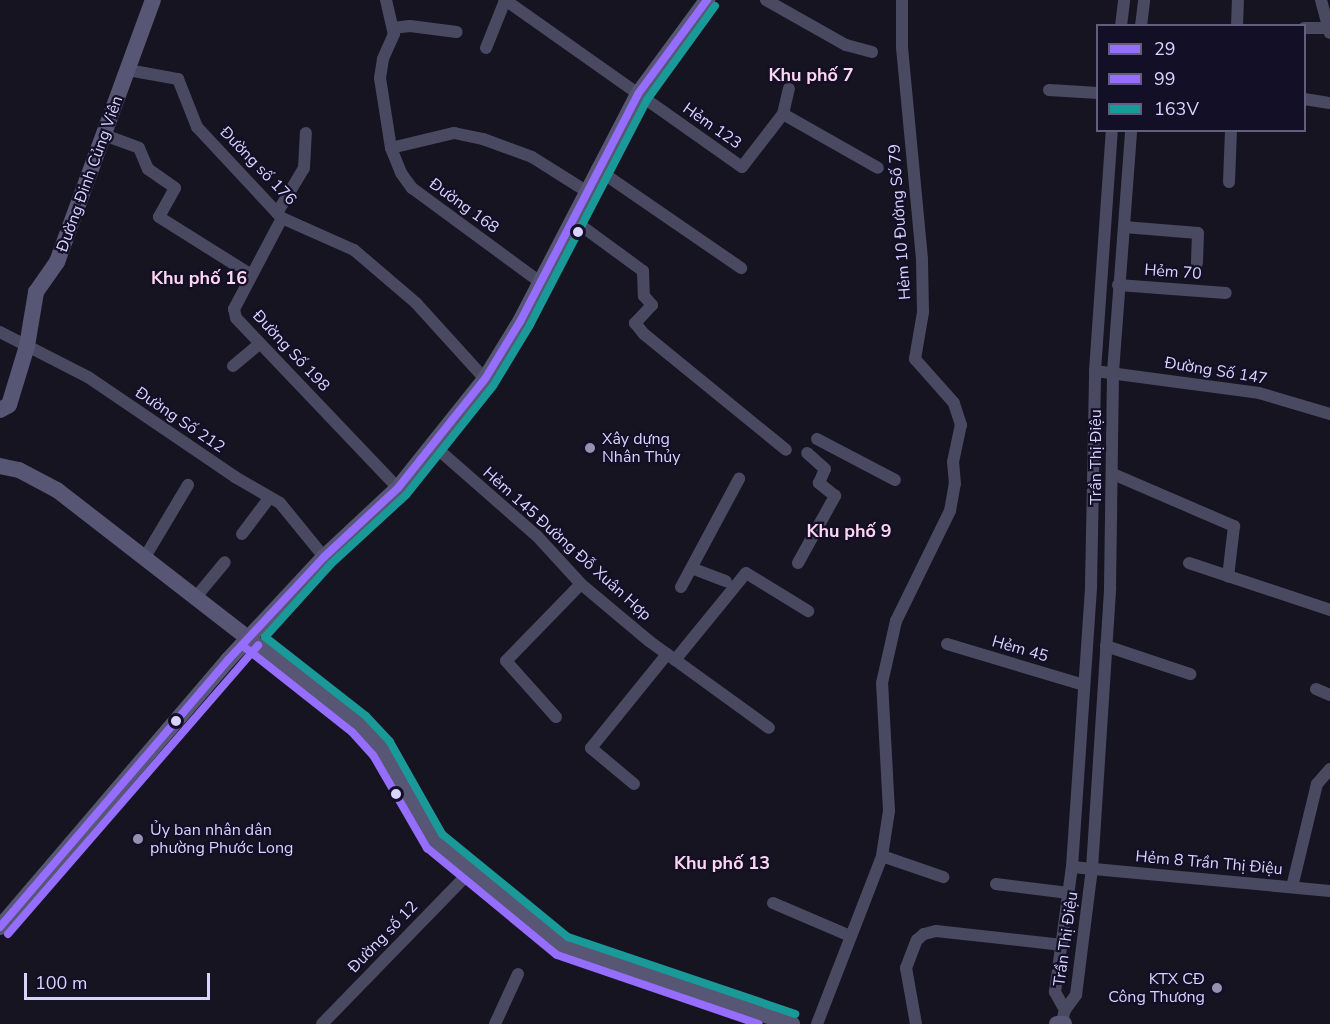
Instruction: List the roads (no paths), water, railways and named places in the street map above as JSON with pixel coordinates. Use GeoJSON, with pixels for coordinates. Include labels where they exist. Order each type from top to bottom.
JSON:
{"type":"FeatureCollection","features":[{"type":"Feature","properties":{"kind":"street","name":"Đường Đinh Củng Viên"},"geometry":{"type":"LineString","coordinates":[[0,410],[9,405],[27,346],[36,292],[57,262],[153,0]]}},
{"type":"Feature","properties":{"kind":"street","name":"Đường 168"},"geometry":{"type":"LineString","coordinates":[[386,0],[393,28],[380,78],[391,148],[412,188],[540,282]]}},
{"type":"Feature","properties":{"kind":"street"},"geometry":{"type":"LineString","coordinates":[[0,927],[250,638],[324,557],[398,488],[485,379],[540,282],[638,94],[707,0]]}},
{"type":"Feature","properties":{"kind":"street"},"geometry":{"type":"LineString","coordinates":[[766,0],[846,45],[872,52]]}},
{"type":"Feature","properties":{"kind":"street","name":"Hẻm 10 Đường Số 79"},"geometry":{"type":"LineString","coordinates":[[882,856],[889,811],[882,683],[896,621],[950,512],[955,484],[953,462],[961,425],[954,403],[915,359],[923,312],[922,259],[902,48],[902,0]]}},
{"type":"Feature","properties":{"kind":"street"},"geometry":{"type":"LineString","coordinates":[[1121,24],[1124,0]]}},
{"type":"Feature","properties":{"kind":"street"},"geometry":{"type":"LineString","coordinates":[[1141,24],[1144,0]]}},
{"type":"Feature","properties":{"kind":"street"},"geometry":{"type":"LineString","coordinates":[[1237,24],[1238,0]]}},
{"type":"Feature","properties":{"kind":"street"},"geometry":{"type":"LineString","coordinates":[[1306,28],[1329,31],[1321,0]]}},
{"type":"Feature","properties":{"kind":"street"},"geometry":{"type":"LineString","coordinates":[[486,48],[504,3],[508,2],[638,94]]}},
{"type":"Feature","properties":{"kind":"street"},"geometry":{"type":"LineString","coordinates":[[393,28],[410,26],[457,32]]}},
{"type":"Feature","properties":{"kind":"street","name":"Đường số 176"},"geometry":{"type":"LineString","coordinates":[[128,70],[178,79],[197,127],[279,215],[354,250],[416,303],[485,379]]}},
{"type":"Feature","properties":{"kind":"street","name":"Hẻm 123"},"geometry":{"type":"LineString","coordinates":[[638,94],[742,167],[783,114],[789,89]]}},
{"type":"Feature","properties":{"kind":"street"},"geometry":{"type":"LineString","coordinates":[[1049,90],[1096,93]]}},
{"type":"Feature","properties":{"kind":"street"},"geometry":{"type":"LineString","coordinates":[[1306,99],[1330,103]]}},
{"type":"Feature","properties":{"kind":"street"},"geometry":{"type":"LineString","coordinates":[[783,114],[878,168]]}},
{"type":"Feature","properties":{"kind":"street","name":"Trần Thị Điệu"},"geometry":{"type":"LineString","coordinates":[[1062,1021],[1055,992],[1072,867],[1091,586],[1095,371],[1112,132]]}},
{"type":"Feature","properties":{"kind":"street","name":"Trần Thị Điệu"},"geometry":{"type":"LineString","coordinates":[[1062,1021],[1076,995],[1092,869],[1110,588],[1113,372],[1131,132]]}},
{"type":"Feature","properties":{"kind":"street"},"geometry":{"type":"LineString","coordinates":[[1229,182],[1231,132]]}},
{"type":"Feature","properties":{"kind":"street","name":"Đường Số 198"},"geometry":{"type":"LineString","coordinates":[[306,133],[304,168],[234,309],[237,318],[398,488]]}},
{"type":"Feature","properties":{"kind":"street"},"geometry":{"type":"LineString","coordinates":[[391,148],[454,133],[483,139],[532,157],[586,191]]}},
{"type":"Feature","properties":{"kind":"street"},"geometry":{"type":"LineString","coordinates":[[104,135],[139,147],[148,169],[175,188],[159,217],[250,274]]}},
{"type":"Feature","properties":{"kind":"street"},"geometry":{"type":"LineString","coordinates":[[597,169],[741,268]]}},
{"type":"Feature","properties":{"kind":"street"},"geometry":{"type":"LineString","coordinates":[[572,219],[643,271],[644,296],[652,305],[635,323],[644,334],[786,450]]}},
{"type":"Feature","properties":{"kind":"street"},"geometry":{"type":"LineString","coordinates":[[1124,227],[1198,232],[1197,263]]}},
{"type":"Feature","properties":{"kind":"street","name":"Hẻm 70"},"geometry":{"type":"LineString","coordinates":[[1118,285],[1226,293]]}},
{"type":"Feature","properties":{"kind":"street","name":"Đường Số 212"},"geometry":{"type":"LineString","coordinates":[[0,332],[88,377],[280,503],[324,557]]}},
{"type":"Feature","properties":{"kind":"street"},"geometry":{"type":"LineString","coordinates":[[233,366],[260,343]]}},
{"type":"Feature","properties":{"kind":"street","name":"Đường Số 147"},"geometry":{"type":"LineString","coordinates":[[1095,371],[1259,393],[1330,414]]}},
{"type":"Feature","properties":{"kind":"street"},"geometry":{"type":"LineString","coordinates":[[817,439],[895,480]]}},
{"type":"Feature","properties":{"kind":"street","name":"Hẻm 145 Đường Đỗ Xuân Hợp"},"geometry":{"type":"LineString","coordinates":[[433,445],[537,536],[581,584],[671,657],[769,728]]}},
{"type":"Feature","properties":{"kind":"street"},"geometry":{"type":"LineString","coordinates":[[798,563],[835,496],[819,483],[825,469],[807,453]]}},
{"type":"Feature","properties":{"kind":"street"},"geometry":{"type":"LineString","coordinates":[[0,466],[20,470],[57,490],[359,724],[382,749],[434,841],[469,873],[563,946],[792,1024]]}},
{"type":"Feature","properties":{"kind":"street"},"geometry":{"type":"LineString","coordinates":[[1113,474],[1234,526],[1228,577]]}},
{"type":"Feature","properties":{"kind":"street"},"geometry":{"type":"LineString","coordinates":[[681,587],[694,568],[739,478]]}},
{"type":"Feature","properties":{"kind":"street"},"geometry":{"type":"LineString","coordinates":[[145,557],[188,485]]}},
{"type":"Feature","properties":{"kind":"street"},"geometry":{"type":"LineString","coordinates":[[242,534],[270,497]]}},
{"type":"Feature","properties":{"kind":"street"},"geometry":{"type":"LineString","coordinates":[[196,597],[225,562]]}},
{"type":"Feature","properties":{"kind":"street"},"geometry":{"type":"LineString","coordinates":[[1190,563],[1330,610]]}},
{"type":"Feature","properties":{"kind":"street"},"geometry":{"type":"LineString","coordinates":[[694,568],[726,581]]}},
{"type":"Feature","properties":{"kind":"street"},"geometry":{"type":"LineString","coordinates":[[634,784],[591,748],[746,573],[808,611]]}},
{"type":"Feature","properties":{"kind":"street"},"geometry":{"type":"LineString","coordinates":[[556,717],[506,661],[581,584]]}},
{"type":"Feature","properties":{"kind":"street"},"geometry":{"type":"LineString","coordinates":[[1091,586],[1110,588]]}},
{"type":"Feature","properties":{"kind":"street","name":"Hẻm 45"},"geometry":{"type":"LineString","coordinates":[[947,644],[1084,685]]}},
{"type":"Feature","properties":{"kind":"street"},"geometry":{"type":"LineString","coordinates":[[1106,646],[1190,674]]}},
{"type":"Feature","properties":{"kind":"street"},"geometry":{"type":"LineString","coordinates":[[1316,689],[1330,695]]}},
{"type":"Feature","properties":{"kind":"street","name":"Hẻm 8 Trần Thị Điệu"},"geometry":{"type":"LineString","coordinates":[[1072,867],[1292,887],[1307,816],[1317,784],[1330,770]]}},
{"type":"Feature","properties":{"kind":"street"},"geometry":{"type":"LineString","coordinates":[[817,1024],[882,856],[943,877]]}},
{"type":"Feature","properties":{"kind":"street","name":"Đường số 12"},"geometry":{"type":"LineString","coordinates":[[322,1024],[469,873]]}},
{"type":"Feature","properties":{"kind":"street"},"geometry":{"type":"LineString","coordinates":[[996,884],[1068,893]]}},
{"type":"Feature","properties":{"kind":"street"},"geometry":{"type":"LineString","coordinates":[[1292,887],[1330,891]]}},
{"type":"Feature","properties":{"kind":"street"},"geometry":{"type":"LineString","coordinates":[[773,903],[850,936]]}},
{"type":"Feature","properties":{"kind":"street"},"geometry":{"type":"LineString","coordinates":[[916,1024],[906,968],[917,940],[924,934],[936,931],[1062,945]]}},
{"type":"Feature","properties":{"kind":"street"},"geometry":{"type":"LineString","coordinates":[[495,1024],[518,974]]}},
{"type":"Feature","properties":{"kind":"place","name":"Xây dựng Nhân Thủy"},"geometry":{"type":"Point","coordinates":[590,448]}},
{"type":"Feature","properties":{"kind":"place","name":"Ủy ban nhân dân phường Phước Long"},"geometry":{"type":"Point","coordinates":[138,839]}},
{"type":"Feature","properties":{"kind":"place","name":"KTX CĐ Công Thương"},"geometry":{"type":"Point","coordinates":[1217,988]}},
{"type":"Feature","properties":{"kind":"district","name":"Khu phố 7"},"geometry":{"type":"Point","coordinates":[811,75]}},
{"type":"Feature","properties":{"kind":"district","name":"Khu phố 16"},"geometry":{"type":"Point","coordinates":[199,278]}},
{"type":"Feature","properties":{"kind":"district","name":"Khu phố 9"},"geometry":{"type":"Point","coordinates":[849,531]}},
{"type":"Feature","properties":{"kind":"district","name":"Khu phố 13"},"geometry":{"type":"Point","coordinates":[722,863]}}]}
